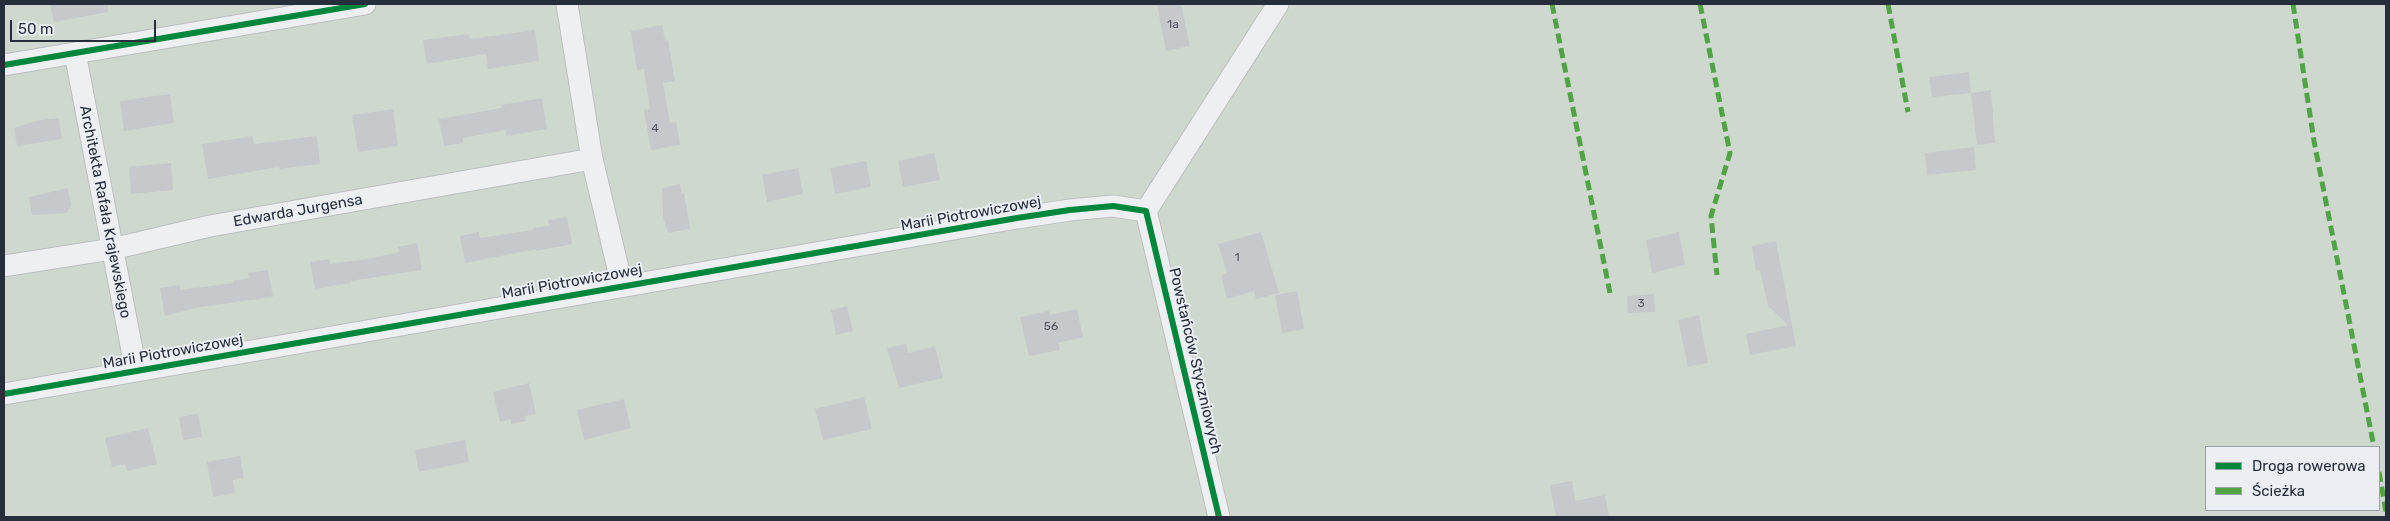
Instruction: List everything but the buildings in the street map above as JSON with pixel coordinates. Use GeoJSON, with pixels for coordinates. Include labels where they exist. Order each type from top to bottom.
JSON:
{"type":"FeatureCollection","features":[{"type":"Feature","properties":{"kind":"street"},"geometry":{"type":"LineString","coordinates":[[4,65],[365,4]]}},
{"type":"Feature","properties":{"kind":"street"},"geometry":{"type":"LineString","coordinates":[[567,4],[592,160],[622,286]]}},
{"type":"Feature","properties":{"kind":"street"},"geometry":{"type":"LineString","coordinates":[[1146,211],[1278,4]]}},
{"type":"Feature","properties":{"kind":"street","name":"Architekta Rafała Krajewskiego"},"geometry":{"type":"LineString","coordinates":[[75,53],[136,371]]}},
{"type":"Feature","properties":{"kind":"street","name":"Edwarda Jurgensa"},"geometry":{"type":"LineString","coordinates":[[4,266],[112,249],[210,226],[592,160]]}},
{"type":"Feature","properties":{"kind":"street","name":"Marii Piotrowiczowej"},"geometry":{"type":"LineString","coordinates":[[4,394],[1070,210],[1113,206],[1146,211]]}},
{"type":"Feature","properties":{"kind":"street","name":"Powstańców Styczniowych"},"geometry":{"type":"LineString","coordinates":[[1146,211],[1219,517]]}},
{"type":"Feature","properties":{"kind":"shaded area"},"geometry":{"type":"Polygon","coordinates":[[[4,4],[2386,4],[2386,517],[4,517],[4,4]]]}},
{"type":"Feature","properties":{"kind":"marked path"},"geometry":{"type":"LineString","coordinates":[[1552,4],[1610,293]]}},
{"type":"Feature","properties":{"kind":"marked path"},"geometry":{"type":"LineString","coordinates":[[1700,4],[1730,153],[1711,216],[1717,275]]}},
{"type":"Feature","properties":{"kind":"marked path"},"geometry":{"type":"LineString","coordinates":[[1888,4],[1908,112]]}},
{"type":"Feature","properties":{"kind":"marked path"},"geometry":{"type":"LineString","coordinates":[[2293,4],[2314,141],[2374,446]]}},
{"type":"Feature","properties":{"kind":"marked path"},"geometry":{"type":"LineString","coordinates":[[2380,478],[2386,512]]}},
{"type":"Feature","properties":{"kind":"cycle path"},"geometry":{"type":"LineString","coordinates":[[4,65],[365,4]]}},
{"type":"Feature","properties":{"kind":"cycle path"},"geometry":{"type":"LineString","coordinates":[[4,394],[1017,218],[1113,206],[1146,211],[1219,517]]}}]}
